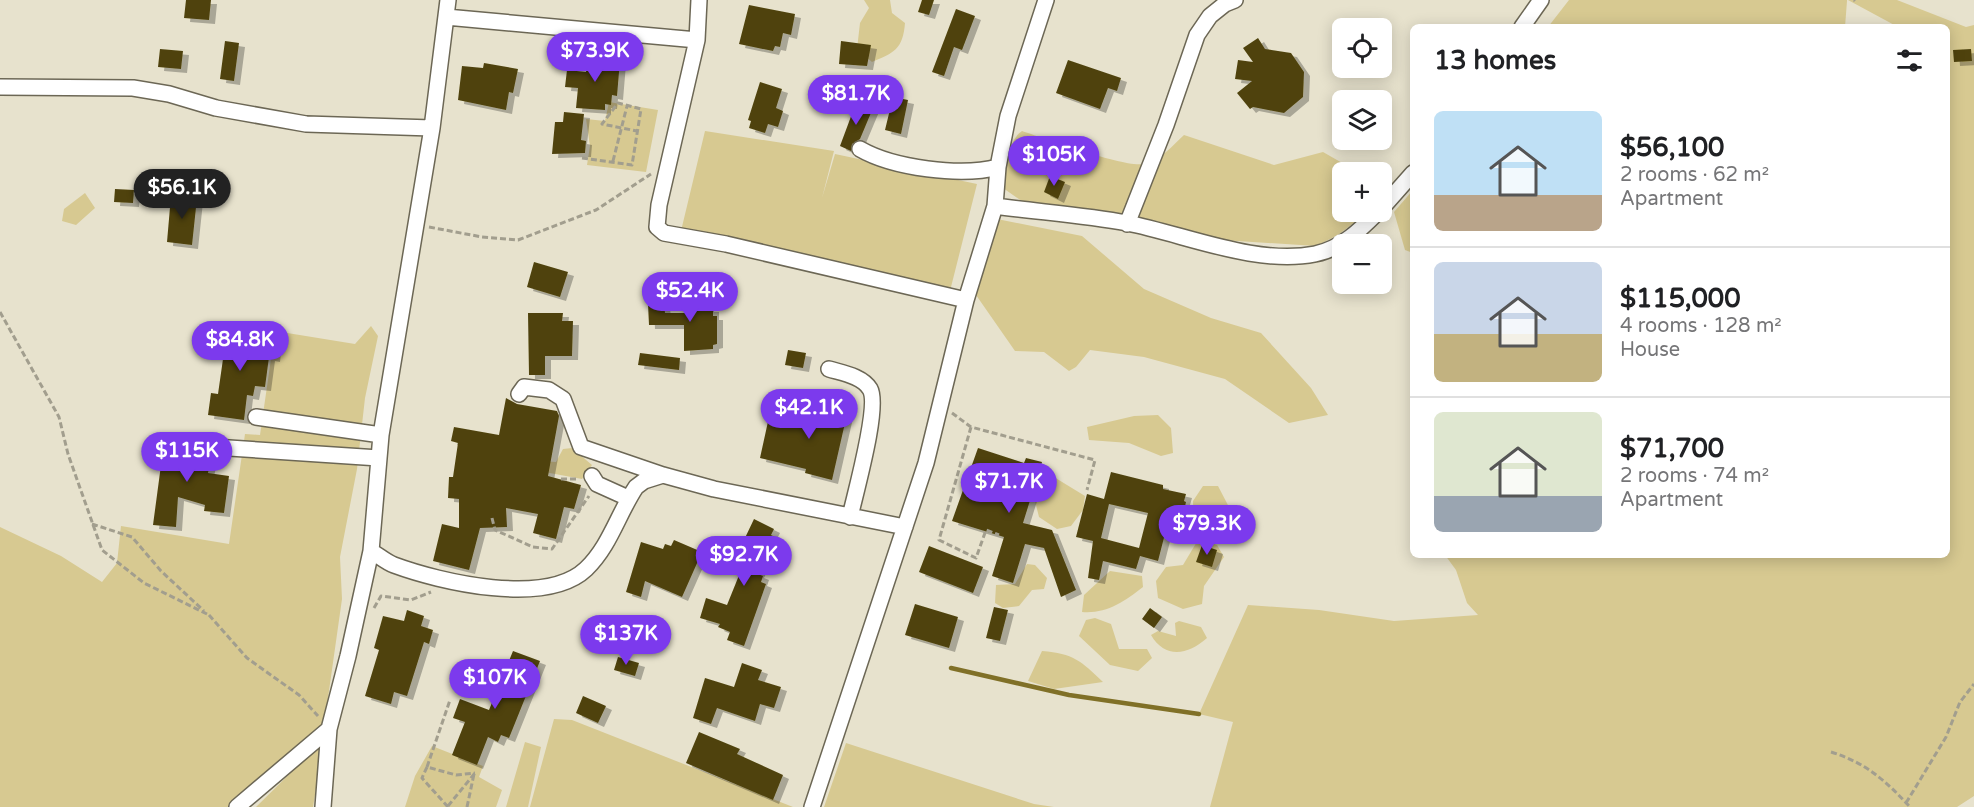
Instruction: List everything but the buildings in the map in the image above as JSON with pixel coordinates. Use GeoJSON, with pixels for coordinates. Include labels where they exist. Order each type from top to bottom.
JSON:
{"type":"FeatureCollection","features":[{"type":"Feature","properties":{"kind":"street"},"geometry":{"type":"LineString","coordinates":[[323,807],[328,729],[348,656],[371,550],[381,435],[432,128],[448,0]]}},
{"type":"Feature","properties":{"kind":"street"},"geometry":{"type":"LineString","coordinates":[[699,0],[697,40],[656,216],[657,227],[664,233],[726,244],[966,300]]}},
{"type":"Feature","properties":{"kind":"street"},"geometry":{"type":"LineString","coordinates":[[812,807],[905,527],[941,405],[966,300],[996,207],[998,167],[1008,116],[1046,0]]}},
{"type":"Feature","properties":{"kind":"street"},"geometry":{"type":"LineString","coordinates":[[1127,224],[1166,125],[1197,35],[1210,16],[1225,4],[1235,0]]}},
{"type":"Feature","properties":{"kind":"street"},"geometry":{"type":"LineString","coordinates":[[1524,24],[1541,0]]}},
{"type":"Feature","properties":{"kind":"street"},"geometry":{"type":"LineString","coordinates":[[446,16],[697,40]]}},
{"type":"Feature","properties":{"kind":"street"},"geometry":{"type":"LineString","coordinates":[[0,87],[133,88],[170,94],[216,108],[306,124],[432,128]]}},
{"type":"Feature","properties":{"kind":"street"},"geometry":{"type":"LineString","coordinates":[[860,149],[875,158],[932,168],[980,172],[998,167]]}},
{"type":"Feature","properties":{"kind":"street"},"geometry":{"type":"LineString","coordinates":[[1392,197],[1410,176]]}},
{"type":"Feature","properties":{"kind":"street"},"geometry":{"type":"LineString","coordinates":[[996,207],[1127,224],[1236,251],[1287,256],[1315,254],[1344,243],[1367,222]]}},
{"type":"Feature","properties":{"kind":"street"},"geometry":{"type":"LineString","coordinates":[[829,369],[857,377],[870,389],[873,409],[850,517]]}},
{"type":"Feature","properties":{"kind":"street"},"geometry":{"type":"LineString","coordinates":[[519,394],[524,387],[549,390],[557,394],[563,399],[581,447],[663,476],[714,489],[905,527]]}},
{"type":"Feature","properties":{"kind":"street"},"geometry":{"type":"LineString","coordinates":[[256,417],[381,435]]}},
{"type":"Feature","properties":{"kind":"street"},"geometry":{"type":"LineString","coordinates":[[214,447],[379,459]]}},
{"type":"Feature","properties":{"kind":"street"},"geometry":{"type":"LineString","coordinates":[[371,550],[392,564],[458,581],[519,589],[546,588],[567,581],[585,570],[607,543],[628,498],[636,487],[644,481],[663,476]]}},
{"type":"Feature","properties":{"kind":"street"},"geometry":{"type":"LineString","coordinates":[[594,480],[628,498]]}},
{"type":"Feature","properties":{"kind":"street"},"geometry":{"type":"LineString","coordinates":[[237,807],[328,729]]}},
{"type":"Feature","properties":{"kind":"path"},"geometry":{"type":"LineString","coordinates":[[582,158],[632,165],[641,109],[618,103],[602,124],[637,131]]}},
{"type":"Feature","properties":{"kind":"path"},"geometry":{"type":"LineString","coordinates":[[613,161],[627,106]]}},
{"type":"Feature","properties":{"kind":"path"},"geometry":{"type":"LineString","coordinates":[[416,225],[482,237],[518,240],[596,210],[669,162]]}},
{"type":"Feature","properties":{"kind":"path"},"geometry":{"type":"LineString","coordinates":[[0,312],[59,417],[102,550],[144,583],[209,615]]}},
{"type":"Feature","properties":{"kind":"path"},"geometry":{"type":"LineString","coordinates":[[941,405],[970,427],[1095,460],[1087,490]]}},
{"type":"Feature","properties":{"kind":"path"},"geometry":{"type":"LineString","coordinates":[[970,427],[939,540],[976,558],[986,530],[999,535]]}},
{"type":"Feature","properties":{"kind":"path"},"geometry":{"type":"LineString","coordinates":[[492,518],[495,530],[533,547],[552,549],[567,532],[594,480]]}},
{"type":"Feature","properties":{"kind":"path"},"geometry":{"type":"LineString","coordinates":[[92,524],[132,537],[161,571],[209,615],[247,658],[299,695],[328,729]]}},
{"type":"Feature","properties":{"kind":"path"},"geometry":{"type":"LineString","coordinates":[[370,616],[381,596],[411,600],[458,581]]}},
{"type":"Feature","properties":{"kind":"path"},"geometry":{"type":"LineString","coordinates":[[1906,802],[1946,737],[1960,702],[1974,684]]}},
{"type":"Feature","properties":{"kind":"path"},"geometry":{"type":"LineString","coordinates":[[450,700],[422,778],[448,807],[475,773]]}},
{"type":"Feature","properties":{"kind":"path"},"geometry":{"type":"LineString","coordinates":[[1831,752],[1879,774],[1910,807]]}},
{"type":"Feature","properties":{"kind":"path"},"geometry":{"type":"LineString","coordinates":[[427,767],[456,775],[475,773]]}},
{"type":"Feature","properties":{"kind":"path"},"geometry":{"type":"LineString","coordinates":[[467,807],[475,773]]}},
{"type":"Feature","properties":{"kind":"shaded area"},"geometry":{"type":"Polygon","coordinates":[[[864,0],[890,0],[892,13],[905,23],[902,39],[896,49],[872,62],[857,49],[860,23],[869,8],[864,0]]]}},
{"type":"Feature","properties":{"kind":"shaded area"},"geometry":{"type":"Polygon","coordinates":[[[1569,0],[1847,0],[1845,24],[1550,24],[1569,0]]]}},
{"type":"Feature","properties":{"kind":"shaded area"},"geometry":{"type":"Polygon","coordinates":[[[1848,0],[1897,0],[1966,27],[1974,25],[1974,796],[1957,807],[1210,807],[1233,722],[1199,714],[1248,605],[1319,610],[1394,621],[1478,615],[1467,603],[1456,570],[1447,558],[1950,558],[1950,24],[1892,24],[1848,0]]]}},
{"type":"Feature","properties":{"kind":"shaded area"},"geometry":{"type":"Polygon","coordinates":[[[609,102],[658,110],[646,172],[587,165],[590,146],[586,119],[605,121],[609,102]]]}},
{"type":"Feature","properties":{"kind":"shaded area"},"geometry":{"type":"Polygon","coordinates":[[[705,131],[834,151],[822,198],[835,154],[977,184],[950,291],[681,231],[705,131]]]}},
{"type":"Feature","properties":{"kind":"shaded area"},"geometry":{"type":"Polygon","coordinates":[[[1022,131],[1084,152],[1134,164],[1143,164],[1155,159],[1184,135],[1274,165],[1323,152],[1340,162],[1332,162],[1332,222],[1355,222],[1339,234],[1332,234],[1332,238],[1316,246],[1206,239],[1026,204],[1003,188],[1005,165],[1017,135],[1022,131]]]}},
{"type":"Feature","properties":{"kind":"shaded area"},"geometry":{"type":"Polygon","coordinates":[[[85,193],[95,208],[76,225],[62,221],[64,209],[85,193]]]}},
{"type":"Feature","properties":{"kind":"shaded area"},"geometry":{"type":"Polygon","coordinates":[[[1410,193],[1410,252],[1405,250],[1394,212],[1410,193]]]}},
{"type":"Feature","properties":{"kind":"shaded area"},"geometry":{"type":"Polygon","coordinates":[[[997,219],[1082,236],[1144,289],[1211,318],[1261,333],[1311,388],[1328,415],[1289,423],[1225,379],[1144,357],[1090,350],[1076,367],[1069,371],[1044,352],[1015,351],[976,295],[985,239],[997,219]]]}},
{"type":"Feature","properties":{"kind":"shaded area"},"geometry":{"type":"Polygon","coordinates":[[[371,326],[378,336],[365,398],[357,469],[340,557],[342,599],[324,726],[240,807],[0,807],[0,527],[61,556],[102,582],[117,563],[121,526],[229,544],[245,434],[260,435],[275,331],[355,344],[371,326]]]}},
{"type":"Feature","properties":{"kind":"shaded area"},"geometry":{"type":"Polygon","coordinates":[[[1158,415],[1171,428],[1173,453],[1161,456],[1129,443],[1089,440],[1087,427],[1134,416],[1158,415]]]}},
{"type":"Feature","properties":{"kind":"shaded area"},"geometry":{"type":"Polygon","coordinates":[[[572,448],[592,465],[582,479],[512,466],[510,459],[556,462],[563,449],[572,448]]]}},
{"type":"Feature","properties":{"kind":"shaded area"},"geometry":{"type":"Polygon","coordinates":[[[1049,474],[1085,496],[1083,510],[1071,526],[1057,529],[1039,517],[1035,501],[1049,474]]]}},
{"type":"Feature","properties":{"kind":"shaded area"},"geometry":{"type":"Polygon","coordinates":[[[1203,486],[1218,486],[1230,509],[1228,529],[1213,541],[1194,527],[1193,501],[1203,486]]]}},
{"type":"Feature","properties":{"kind":"shaded area"},"geometry":{"type":"Polygon","coordinates":[[[1198,540],[1217,545],[1224,557],[1204,586],[1202,604],[1183,609],[1158,598],[1156,581],[1166,567],[1183,565],[1198,540]]]}},
{"type":"Feature","properties":{"kind":"shaded area"},"geometry":{"type":"Polygon","coordinates":[[[1027,564],[1035,565],[1047,578],[1044,589],[1032,590],[1019,606],[1003,608],[995,603],[996,585],[1015,584],[1027,564]]]}},
{"type":"Feature","properties":{"kind":"shaded area"},"geometry":{"type":"Polygon","coordinates":[[[1110,571],[1142,576],[1143,587],[1129,598],[1107,609],[1082,612],[1084,595],[1110,571]]]}},
{"type":"Feature","properties":{"kind":"shaded area"},"geometry":{"type":"Polygon","coordinates":[[[1095,618],[1111,624],[1119,649],[1147,649],[1152,658],[1138,671],[1110,665],[1079,636],[1086,620],[1095,618]]]}},
{"type":"Feature","properties":{"kind":"shaded area"},"geometry":{"type":"Polygon","coordinates":[[[1179,621],[1201,627],[1207,638],[1185,651],[1177,652],[1163,648],[1151,635],[1158,631],[1176,636],[1175,623],[1179,621]]]}},
{"type":"Feature","properties":{"kind":"shaded area"},"geometry":{"type":"Polygon","coordinates":[[[1042,651],[1076,659],[1103,682],[1054,689],[1028,681],[1042,651]]]}},
{"type":"Feature","properties":{"kind":"shaded area"},"geometry":{"type":"Polygon","coordinates":[[[554,719],[572,720],[793,807],[530,807],[554,719]]]}},
{"type":"Feature","properties":{"kind":"shaded area"},"geometry":{"type":"Polygon","coordinates":[[[324,740],[313,807],[256,807],[324,740]]]}},
{"type":"Feature","properties":{"kind":"shaded area"},"geometry":{"type":"Polygon","coordinates":[[[525,742],[541,747],[528,807],[506,807],[525,742]]]}},
{"type":"Feature","properties":{"kind":"shaded area"},"geometry":{"type":"Polygon","coordinates":[[[846,743],[1034,804],[1054,807],[824,807],[846,743]]]}},
{"type":"Feature","properties":{"kind":"shaded area"},"geometry":{"type":"Polygon","coordinates":[[[432,746],[483,766],[479,777],[502,790],[496,807],[405,807],[415,776],[432,746]]]}},
{"type":"Feature","properties":{"kind":"waterway"},"geometry":{"type":"LineString","coordinates":[[951,668],[1069,695],[1199,714]]}}]}
